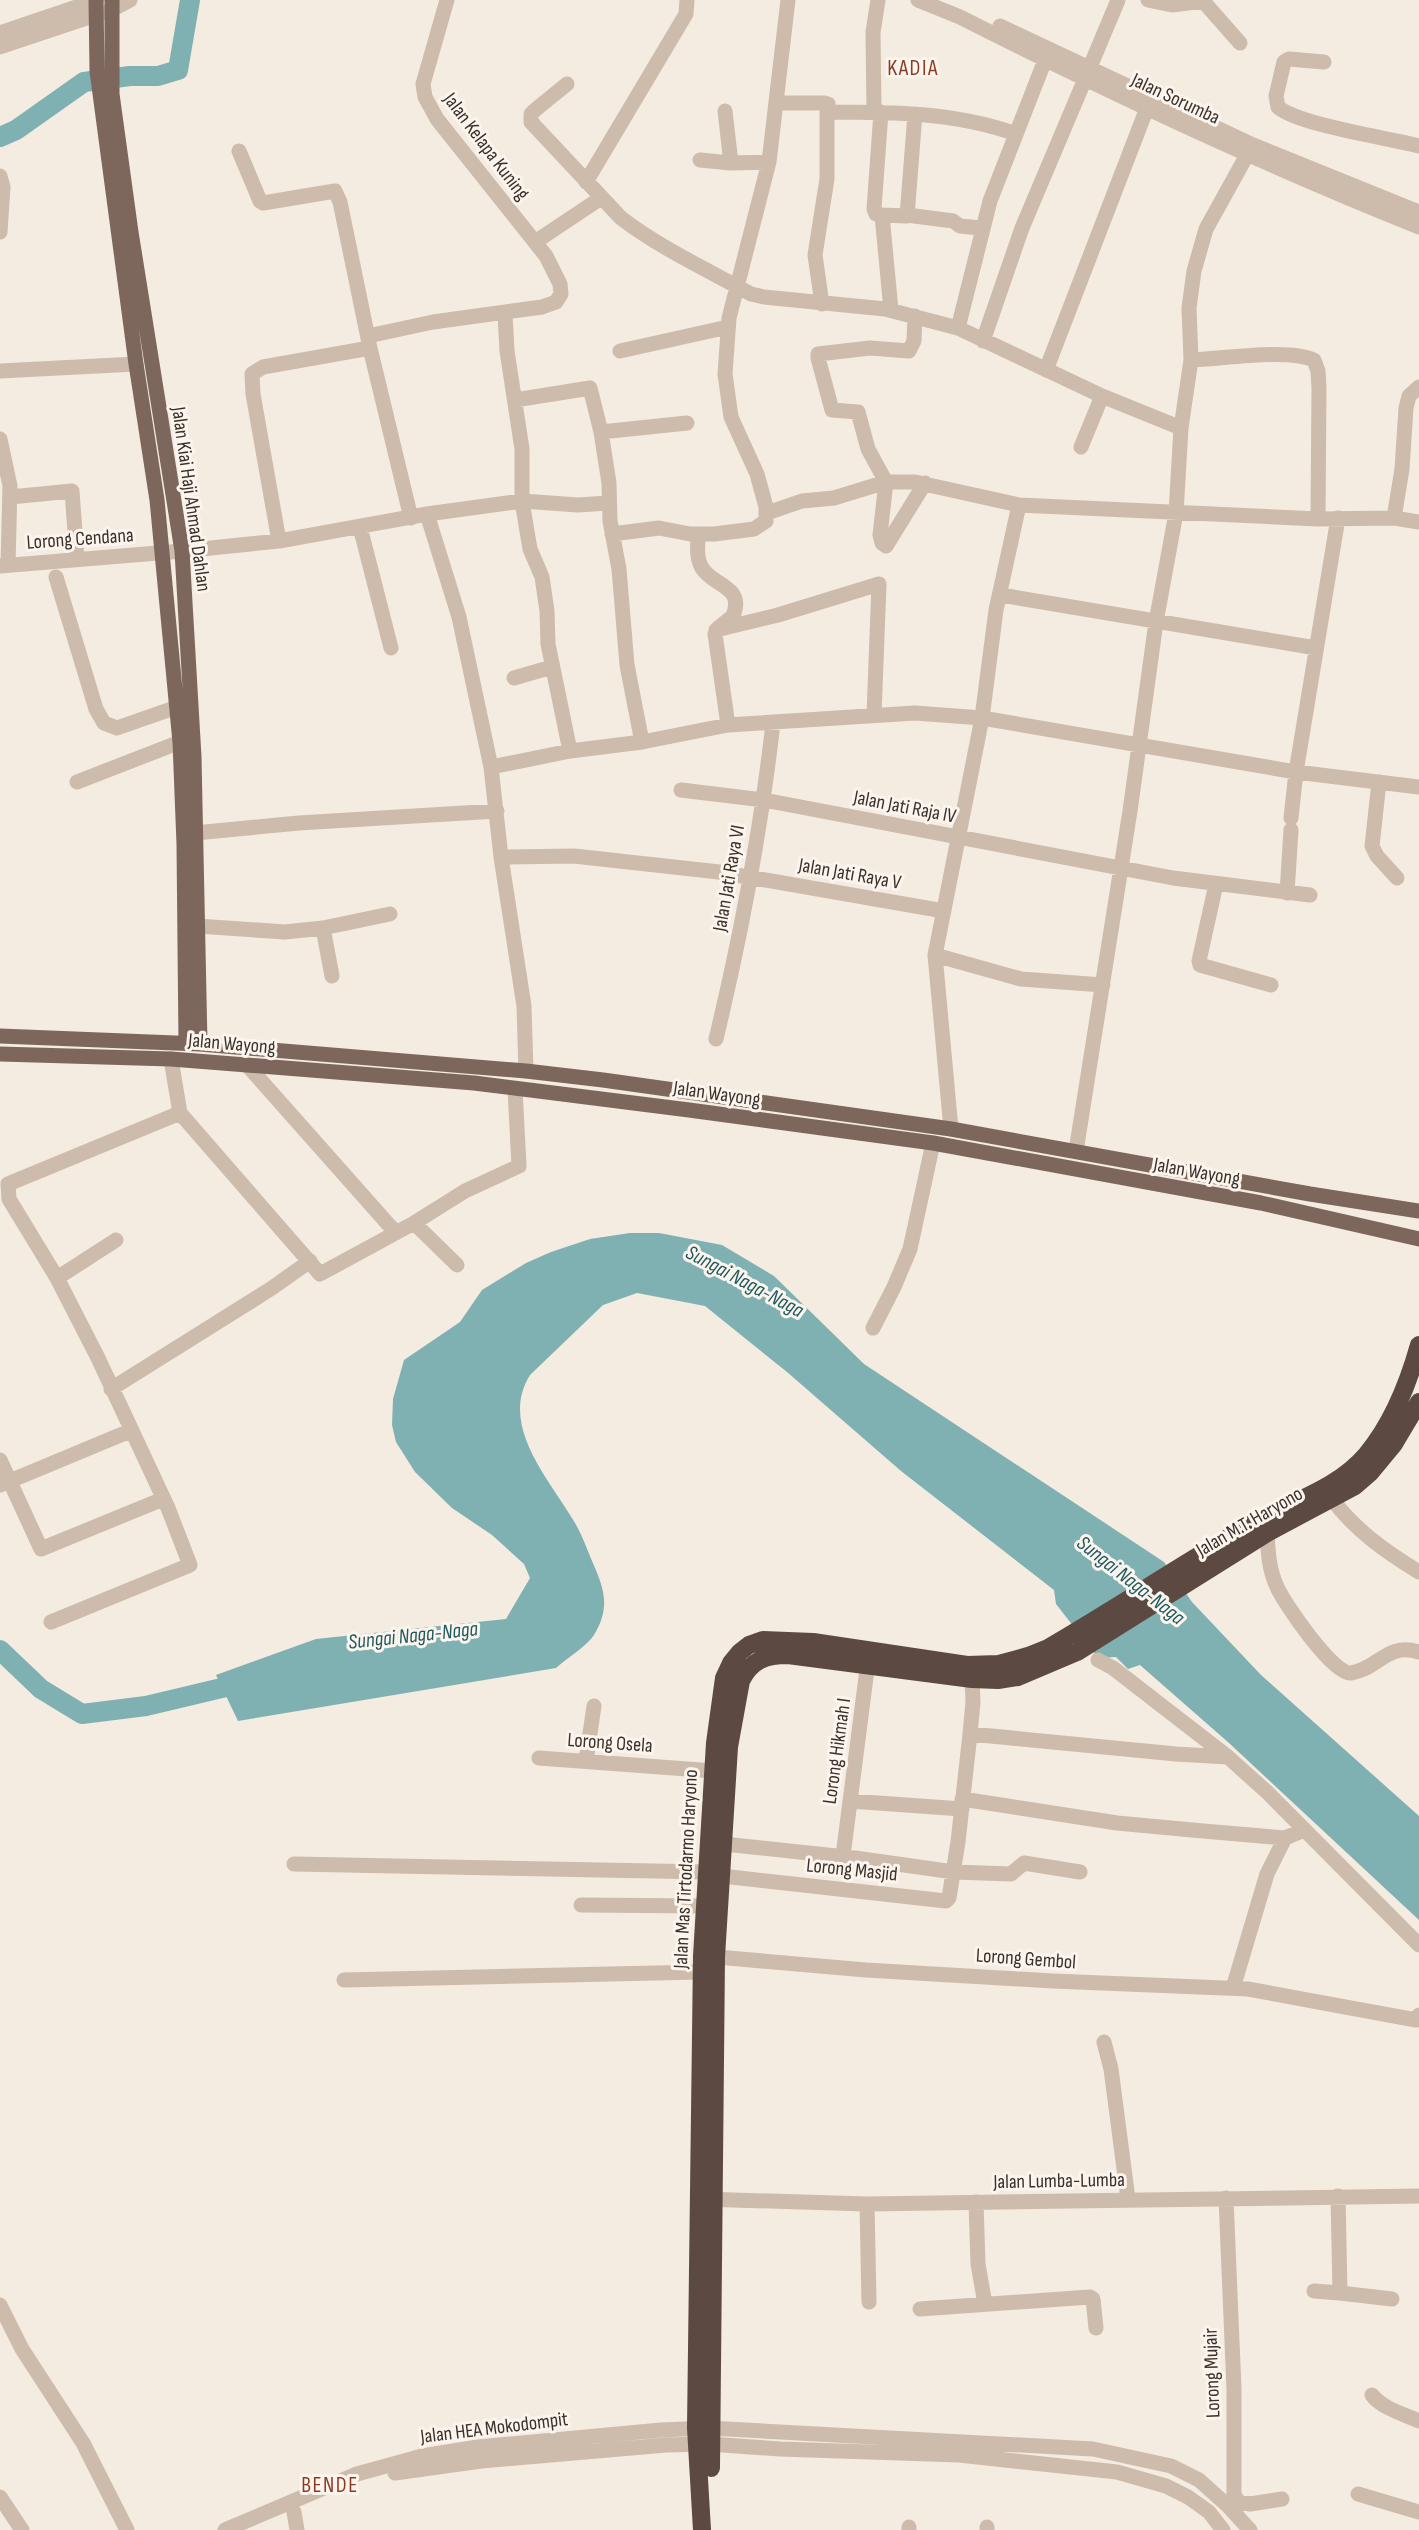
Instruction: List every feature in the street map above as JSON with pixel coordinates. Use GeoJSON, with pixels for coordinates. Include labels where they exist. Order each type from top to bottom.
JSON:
{"type":"FeatureCollection","features":[{"type":"Feature","properties":{"kind":"highway","name":"Jalan M.T. Haryono"},"geometry":{"type":"LineString","coordinates":[[1077,1652],[1258,1520],[1342,1478],[1366,1456],[1385,1430],[1406,1386],[1419,1345]]}},
{"type":"Feature","properties":{"kind":"highway","name":"Jalan M.T. Haryono"},"geometry":{"type":"LineString","coordinates":[[1183,1576],[1355,1486],[1370,1473],[1394,1444],[1419,1402]]}},
{"type":"Feature","properties":{"kind":"highway","name":"Jalan Mas Tirtodarmo Haryono"},"geometry":{"type":"LineString","coordinates":[[703,2436],[706,1906],[724,1844],[729,1747],[741,1681],[746,1671],[762,1658],[772,1655],[869,1658],[967,1665],[999,1664],[1028,1656],[1183,1576]]}},
{"type":"Feature","properties":{"kind":"highway","name":"Jalan Mas Tirtodarmo Haryono"},"geometry":{"type":"LineString","coordinates":[[706,1961],[715,1874],[716,1734],[724,1678],[730,1663],[740,1652],[749,1645],[763,1641],[780,1639],[813,1642],[869,1658],[972,1679],[998,1680],[1018,1677],[1077,1652]]}},
{"type":"Feature","properties":{"kind":"highway"},"geometry":{"type":"LineString","coordinates":[[702,2530],[703,2436]]}},
{"type":"Feature","properties":{"kind":"highway"},"geometry":{"type":"LineString","coordinates":[[703,2436],[714,2530]]}},
{"type":"Feature","properties":{"kind":"main road","name":"Jalan Kiai Haji Ahmad Dahlan"},"geometry":{"type":"LineString","coordinates":[[96,4],[136,364],[163,552],[180,742],[193,1039]]}},
{"type":"Feature","properties":{"kind":"main road","name":"Jalan Kiai Haji Ahmad Dahlan"},"geometry":{"type":"LineString","coordinates":[[104,71],[111,5]]}},
{"type":"Feature","properties":{"kind":"main road","name":"Jalan Kiai Haji Ahmad Dahlan"},"geometry":{"type":"LineString","coordinates":[[106,91],[182,551],[194,757],[197,926],[193,1039]]}},
{"type":"Feature","properties":{"kind":"main road","name":"Jalan Wayong"},"geometry":{"type":"LineString","coordinates":[[0,1036],[193,1039],[526,1071],[951,1129],[1310,1194],[1419,1211]]}},
{"type":"Feature","properties":{"kind":"main road","name":"Jalan Wayong"},"geometry":{"type":"LineString","coordinates":[[0,1054],[171,1059],[474,1083],[689,1110],[933,1143],[1271,1205],[1419,1239]]}},
{"type":"Feature","properties":{"kind":"street"},"geometry":{"type":"LineString","coordinates":[[0,33],[70,10],[96,4],[111,5],[130,0]]}},
{"type":"Feature","properties":{"kind":"street","name":"Jalan Kelapa Kuning"},"geometry":{"type":"LineString","coordinates":[[447,0],[425,75],[423,88],[425,97],[436,119],[546,256],[560,284],[559,299],[542,307],[505,314]]}},
{"type":"Feature","properties":{"kind":"street"},"geometry":{"type":"LineString","coordinates":[[586,182],[686,14],[687,0]]}},
{"type":"Feature","properties":{"kind":"street"},"geometry":{"type":"LineString","coordinates":[[612,534],[659,528],[699,534],[754,529],[766,521],[767,513],[757,474],[729,408],[725,374],[731,309],[769,162],[788,0]]}},
{"type":"Feature","properties":{"kind":"street"},"geometry":{"type":"LineString","coordinates":[[878,0],[873,32],[877,112],[874,209],[876,214],[907,215],[953,221],[960,226],[981,228]]}},
{"type":"Feature","properties":{"kind":"street","name":"Jalan Sorumba"},"geometry":{"type":"LineString","coordinates":[[918,0],[960,17],[1045,60],[1088,73],[1147,108],[1419,212]]}},
{"type":"Feature","properties":{"kind":"street","name":"Jalan Sorumba"},"geometry":{"type":"LineString","coordinates":[[942,0],[1193,124],[1247,155],[1335,194],[1419,226]]}},
{"type":"Feature","properties":{"kind":"street"},"geometry":{"type":"LineString","coordinates":[[982,341],[1022,228],[1118,0]]}},
{"type":"Feature","properties":{"kind":"street"},"geometry":{"type":"LineString","coordinates":[[1148,0],[1172,5],[1203,1],[1240,43]]}},
{"type":"Feature","properties":{"kind":"street"},"geometry":{"type":"LineString","coordinates":[[0,47],[96,4]]}},
{"type":"Feature","properties":{"kind":"street"},"geometry":{"type":"LineString","coordinates":[[1324,62],[1289,59],[1284,62],[1276,96],[1278,107],[1290,115],[1317,123],[1419,147]]}},
{"type":"Feature","properties":{"kind":"street"},"geometry":{"type":"LineString","coordinates":[[958,328],[981,228],[1045,60]]}},
{"type":"Feature","properties":{"kind":"street"},"geometry":{"type":"LineString","coordinates":[[567,84],[531,114],[531,122],[601,198],[633,228],[738,286],[764,297],[891,310],[958,328],[1102,396],[1181,428]]}},
{"type":"Feature","properties":{"kind":"street"},"geometry":{"type":"LineString","coordinates":[[777,104],[828,104],[827,179],[815,255],[822,304]]}},
{"type":"Feature","properties":{"kind":"street"},"geometry":{"type":"LineString","coordinates":[[1047,370],[1147,108]]}},
{"type":"Feature","properties":{"kind":"street"},"geometry":{"type":"LineString","coordinates":[[725,111],[731,163]]}},
{"type":"Feature","properties":{"kind":"street"},"geometry":{"type":"LineString","coordinates":[[827,112],[915,114],[976,122],[1016,134]]}},
{"type":"Feature","properties":{"kind":"street"},"geometry":{"type":"LineString","coordinates":[[907,215],[915,114]]}},
{"type":"Feature","properties":{"kind":"street"},"geometry":{"type":"LineString","coordinates":[[239,151],[260,201],[263,203],[335,190],[340,202],[369,342],[411,518]]}},
{"type":"Feature","properties":{"kind":"street"},"geometry":{"type":"LineString","coordinates":[[1076,1151],[1140,746],[1156,622],[1176,513],[1181,428],[1191,360],[1189,308],[1198,252],[1206,229],[1247,155]]}},
{"type":"Feature","properties":{"kind":"street"},"geometry":{"type":"LineString","coordinates":[[700,160],[731,163],[769,162]]}},
{"type":"Feature","properties":{"kind":"street"},"geometry":{"type":"LineString","coordinates":[[0,176],[3,187],[0,232]]}},
{"type":"Feature","properties":{"kind":"street"},"geometry":{"type":"LineString","coordinates":[[535,242],[601,198]]}},
{"type":"Feature","properties":{"kind":"street"},"geometry":{"type":"LineString","coordinates":[[882,215],[891,310]]}},
{"type":"Feature","properties":{"kind":"street"},"geometry":{"type":"LineString","coordinates":[[279,541],[252,394],[252,374],[263,367],[302,362],[433,322],[505,314],[522,449],[522,501],[530,549],[542,577],[547,611],[548,644],[570,752]]}},
{"type":"Feature","properties":{"kind":"street"},"geometry":{"type":"LineString","coordinates":[[915,315],[914,341],[909,351],[870,348],[830,351],[818,356],[832,410],[858,412],[868,449],[886,482],[880,535],[882,543],[886,546],[925,483]]}},
{"type":"Feature","properties":{"kind":"street"},"geometry":{"type":"LineString","coordinates":[[620,351],[728,327]]}},
{"type":"Feature","properties":{"kind":"street"},"geometry":{"type":"LineString","coordinates":[[1191,360],[1265,356],[1300,357],[1314,360],[1318,371],[1319,388],[1318,519]]}},
{"type":"Feature","properties":{"kind":"street"},"geometry":{"type":"LineString","coordinates":[[0,371],[136,364]]}},
{"type":"Feature","properties":{"kind":"street"},"geometry":{"type":"LineString","coordinates":[[1394,518],[1402,469],[1406,408],[1409,396],[1419,387]]}},
{"type":"Feature","properties":{"kind":"street"},"geometry":{"type":"LineString","coordinates":[[515,399],[590,388],[601,432],[609,483],[612,534],[619,569],[627,665],[642,742]]}},
{"type":"Feature","properties":{"kind":"street"},"geometry":{"type":"LineString","coordinates":[[1081,447],[1102,396]]}},
{"type":"Feature","properties":{"kind":"street"},"geometry":{"type":"LineString","coordinates":[[601,432],[687,423]]}},
{"type":"Feature","properties":{"kind":"street"},"geometry":{"type":"LineString","coordinates":[[0,443],[10,486],[4,565]]}},
{"type":"Feature","properties":{"kind":"street"},"geometry":{"type":"LineString","coordinates":[[767,513],[802,501],[834,498],[886,482],[925,483],[1019,505],[1318,519],[1394,518],[1419,522]]}},
{"type":"Feature","properties":{"kind":"street"},"geometry":{"type":"LineString","coordinates":[[10,497],[72,491],[77,559]]}},
{"type":"Feature","properties":{"kind":"street","name":"Lorong Cendana"},"geometry":{"type":"LineString","coordinates":[[4,565],[279,541],[428,514],[522,501],[578,505],[609,503]]}},
{"type":"Feature","properties":{"kind":"street"},"geometry":{"type":"LineString","coordinates":[[951,1129],[935,955],[982,718],[996,610],[1019,505]]}},
{"type":"Feature","properties":{"kind":"street"},"geometry":{"type":"LineString","coordinates":[[428,514],[459,617],[492,767],[501,857],[524,1006],[526,1071]]}},
{"type":"Feature","properties":{"kind":"street"},"geometry":{"type":"LineString","coordinates":[[1287,893],[1296,772],[1338,518]]}},
{"type":"Feature","properties":{"kind":"street"},"geometry":{"type":"LineString","coordinates":[[360,527],[391,648]]}},
{"type":"Feature","properties":{"kind":"street"},"geometry":{"type":"LineString","coordinates":[[699,534],[697,551],[701,566],[706,573],[732,592],[735,598],[733,616],[716,630]]}},
{"type":"Feature","properties":{"kind":"street"},"geometry":{"type":"LineString","coordinates":[[57,577],[96,709],[104,723],[117,728],[177,707]]}},
{"type":"Feature","properties":{"kind":"street"},"geometry":{"type":"LineString","coordinates":[[716,630],[778,615],[879,585],[874,715]]}},
{"type":"Feature","properties":{"kind":"street"},"geometry":{"type":"LineString","coordinates":[[1001,595],[1316,648]]}},
{"type":"Feature","properties":{"kind":"street"},"geometry":{"type":"LineString","coordinates":[[716,630],[728,725]]}},
{"type":"Feature","properties":{"kind":"street"},"geometry":{"type":"LineString","coordinates":[[514,678],[552,667]]}},
{"type":"Feature","properties":{"kind":"street"},"geometry":{"type":"LineString","coordinates":[[492,767],[728,725],[915,713],[982,718],[1296,772],[1419,786]]}},
{"type":"Feature","properties":{"kind":"street","name":"Jalan Jati Raya VI"},"geometry":{"type":"LineString","coordinates":[[716,1039],[741,928],[764,800],[773,723]]}},
{"type":"Feature","properties":{"kind":"street"},"geometry":{"type":"LineString","coordinates":[[77,782],[180,742]]}},
{"type":"Feature","properties":{"kind":"street"},"geometry":{"type":"LineString","coordinates":[[1379,782],[1372,846],[1377,856],[1397,878]]}},
{"type":"Feature","properties":{"kind":"street","name":"Jalan Jati Raja IV"},"geometry":{"type":"LineString","coordinates":[[681,790],[764,800],[957,838],[1216,884],[1311,895]]}},
{"type":"Feature","properties":{"kind":"street"},"geometry":{"type":"LineString","coordinates":[[195,833],[299,823],[497,811]]}},
{"type":"Feature","properties":{"kind":"street","name":"Jalan Jati Raya V"},"geometry":{"type":"LineString","coordinates":[[501,857],[574,856],[749,877],[944,911]]}},
{"type":"Feature","properties":{"kind":"street"},"geometry":{"type":"LineString","coordinates":[[1216,884],[1200,965],[1271,985]]}},
{"type":"Feature","properties":{"kind":"street"},"geometry":{"type":"LineString","coordinates":[[197,926],[266,932],[323,928],[390,914]]}},
{"type":"Feature","properties":{"kind":"street"},"geometry":{"type":"LineString","coordinates":[[323,928],[332,976]]}},
{"type":"Feature","properties":{"kind":"street"},"geometry":{"type":"LineString","coordinates":[[935,955],[1021,979],[1103,985]]}},
{"type":"Feature","properties":{"kind":"street"},"geometry":{"type":"LineString","coordinates":[[171,1059],[180,1113],[320,1274],[414,1223],[465,1191],[519,1166],[515,1089]]}},
{"type":"Feature","properties":{"kind":"street"},"geometry":{"type":"LineString","coordinates":[[247,1065],[396,1233]]}},
{"type":"Feature","properties":{"kind":"street"},"geometry":{"type":"LineString","coordinates":[[51,1622],[189,1567],[163,1499],[57,1278],[9,1199],[8,1184],[180,1113]]}},
{"type":"Feature","properties":{"kind":"street"},"geometry":{"type":"LineString","coordinates":[[873,1328],[910,1249],[933,1143]]}},
{"type":"Feature","properties":{"kind":"street"},"geometry":{"type":"LineString","coordinates":[[414,1223],[457,1265]]}},
{"type":"Feature","properties":{"kind":"street"},"geometry":{"type":"LineString","coordinates":[[57,1278],[116,1240]]}},
{"type":"Feature","properties":{"kind":"street"},"geometry":{"type":"LineString","coordinates":[[111,1389],[310,1262]]}},
{"type":"Feature","properties":{"kind":"street"},"geometry":{"type":"LineString","coordinates":[[4,1483],[130,1431]]}},
{"type":"Feature","properties":{"kind":"street"},"geometry":{"type":"LineString","coordinates":[[0,1460],[4,1483],[41,1549],[163,1499]]}},
{"type":"Feature","properties":{"kind":"street"},"geometry":{"type":"LineString","coordinates":[[1332,1499],[1345,1516],[1366,1535],[1419,1572]]}},
{"type":"Feature","properties":{"kind":"street"},"geometry":{"type":"LineString","coordinates":[[1267,1533],[1269,1560],[1277,1588],[1284,1601],[1331,1661],[1346,1673],[1363,1668],[1397,1649],[1419,1652]]}},
{"type":"Feature","properties":{"kind":"street","name":"Lorong Hikmah I"},"geometry":{"type":"LineString","coordinates":[[843,1856],[869,1658]]}},
{"type":"Feature","properties":{"kind":"street"},"geometry":{"type":"LineString","coordinates":[[1098,1660],[1113,1668],[1228,1757],[1419,1945]]}},
{"type":"Feature","properties":{"kind":"street"},"geometry":{"type":"LineString","coordinates":[[954,1872],[973,1702],[972,1679]]}},
{"type":"Feature","properties":{"kind":"street"},"geometry":{"type":"LineString","coordinates":[[586,1761],[594,1706]]}},
{"type":"Feature","properties":{"kind":"street"},"geometry":{"type":"LineString","coordinates":[[970,1734],[1228,1757]]}},
{"type":"Feature","properties":{"kind":"street","name":"Lorong Osela"},"geometry":{"type":"LineString","coordinates":[[539,1758],[714,1771]]}},
{"type":"Feature","properties":{"kind":"street"},"geometry":{"type":"LineString","coordinates":[[850,1801],[962,1804],[1117,1823],[1285,1838],[1304,1830]]}},
{"type":"Feature","properties":{"kind":"street"},"geometry":{"type":"LineString","coordinates":[[1233,1988],[1267,1874],[1285,1838]]}},
{"type":"Feature","properties":{"kind":"street"},"geometry":{"type":"LineString","coordinates":[[724,1844],[843,1856],[954,1872],[1011,1874],[1024,1863],[1080,1872]]}},
{"type":"Feature","properties":{"kind":"street"},"geometry":{"type":"LineString","coordinates":[[294,1864],[715,1874]]}},
{"type":"Feature","properties":{"kind":"street","name":"Lorong Masjid"},"geometry":{"type":"LineString","coordinates":[[715,1874],[946,1901],[952,1894],[954,1872]]}},
{"type":"Feature","properties":{"kind":"street"},"geometry":{"type":"LineString","coordinates":[[581,1905],[706,1906]]}},
{"type":"Feature","properties":{"kind":"street","name":"Lorong Gembol"},"geometry":{"type":"LineString","coordinates":[[344,1980],[706,1961],[1053,1981],[1248,1989],[1416,2020],[1419,2015]]}},
{"type":"Feature","properties":{"kind":"street"},"geometry":{"type":"LineString","coordinates":[[1104,2042],[1111,2069],[1128,2199]]}},
{"type":"Feature","properties":{"kind":"street"},"geometry":{"type":"LineString","coordinates":[[1338,2196],[1340,2293]]}},
{"type":"Feature","properties":{"kind":"street","name":"Jalan Lumba-Lumba"},"geometry":{"type":"LineString","coordinates":[[706,2199],[867,2204],[1419,2196]]}},
{"type":"Feature","properties":{"kind":"street","name":"Lorong Mujair"},"geometry":{"type":"LineString","coordinates":[[1226,2198],[1234,2389],[1234,2495],[1239,2502],[1250,2504],[1282,2499]]}},
{"type":"Feature","properties":{"kind":"street"},"geometry":{"type":"LineString","coordinates":[[976,2202],[978,2264],[985,2304]]}},
{"type":"Feature","properties":{"kind":"street"},"geometry":{"type":"LineString","coordinates":[[867,2204],[869,2302]]}},
{"type":"Feature","properties":{"kind":"street"},"geometry":{"type":"LineString","coordinates":[[1314,2291],[1392,2299]]}},
{"type":"Feature","properties":{"kind":"street"},"geometry":{"type":"LineString","coordinates":[[920,2309],[1090,2297],[1093,2300],[1096,2328]]}},
{"type":"Feature","properties":{"kind":"street"},"geometry":{"type":"LineString","coordinates":[[0,2305],[22,2349],[83,2443],[128,2530]]}},
{"type":"Feature","properties":{"kind":"street"},"geometry":{"type":"LineString","coordinates":[[1372,2395],[1377,2401],[1393,2410],[1419,2421]]}},
{"type":"Feature","properties":{"kind":"street"},"geometry":{"type":"LineString","coordinates":[[703,2436],[780,2450],[959,2455],[1117,2472],[1166,2486],[1188,2497],[1209,2512],[1223,2530]]}},
{"type":"Feature","properties":{"kind":"street"},"geometry":{"type":"LineString","coordinates":[[703,2436],[1093,2449],[1171,2466],[1199,2480],[1250,2530]]}},
{"type":"Feature","properties":{"kind":"street","name":"Jalan HEA Mokodompit"},"geometry":{"type":"LineString","coordinates":[[251,2530],[374,2479],[450,2458],[477,2447],[703,2436]]}},
{"type":"Feature","properties":{"kind":"street","name":"Jalan HEA Mokodompit"},"geometry":{"type":"LineString","coordinates":[[225,2530],[357,2474],[422,2456],[450,2458]]}},
{"type":"Feature","properties":{"kind":"street"},"geometry":{"type":"LineString","coordinates":[[1359,2494],[1419,2512]]}},
{"type":"Feature","properties":{"kind":"street"},"geometry":{"type":"LineString","coordinates":[[0,2497],[22,2530]]}},
{"type":"Feature","properties":{"kind":"street"},"geometry":{"type":"LineString","coordinates":[[294,2512],[297,2530]]}},
{"type":"Feature","properties":{"kind":"water"},"geometry":{"type":"Polygon","coordinates":[[[630,1233],[659,1233],[722,1245],[774,1276],[864,1364],[1164,1562],[1192,1602],[1261,1675],[1419,1816],[1419,1920],[1229,1743],[1140,1665],[1128,1669],[1116,1657],[1098,1658],[1056,1604],[1054,1590],[901,1471],[787,1372],[705,1306],[637,1293],[603,1305],[530,1375],[522,1394],[520,1414],[524,1433],[542,1471],[578,1528],[602,1589],[603,1615],[591,1639],[556,1668],[238,1721],[216,1675],[316,1639],[506,1619],[530,1578],[524,1564],[492,1535],[452,1508],[415,1472],[396,1442],[392,1425],[393,1399],[404,1360],[460,1322],[482,1290],[526,1263],[590,1239],[630,1233]]]}},
{"type":"Feature","properties":{"kind":"waterway"},"geometry":{"type":"LineString","coordinates":[[0,137],[16,130],[84,82],[130,76],[158,76],[178,70],[190,0]]}},
{"type":"Feature","properties":{"kind":"waterway","name":"Sungai Naga-Naga"},"geometry":{"type":"LineString","coordinates":[[0,1650],[41,1689],[82,1714],[146,1706],[247,1682]]}},
{"type":"Feature","properties":{"kind":"district","name":"KADIA"},"geometry":{"type":"Point","coordinates":[913,67]}},
{"type":"Feature","properties":{"kind":"district","name":"BENDE"},"geometry":{"type":"Point","coordinates":[330,2484]}}]}
